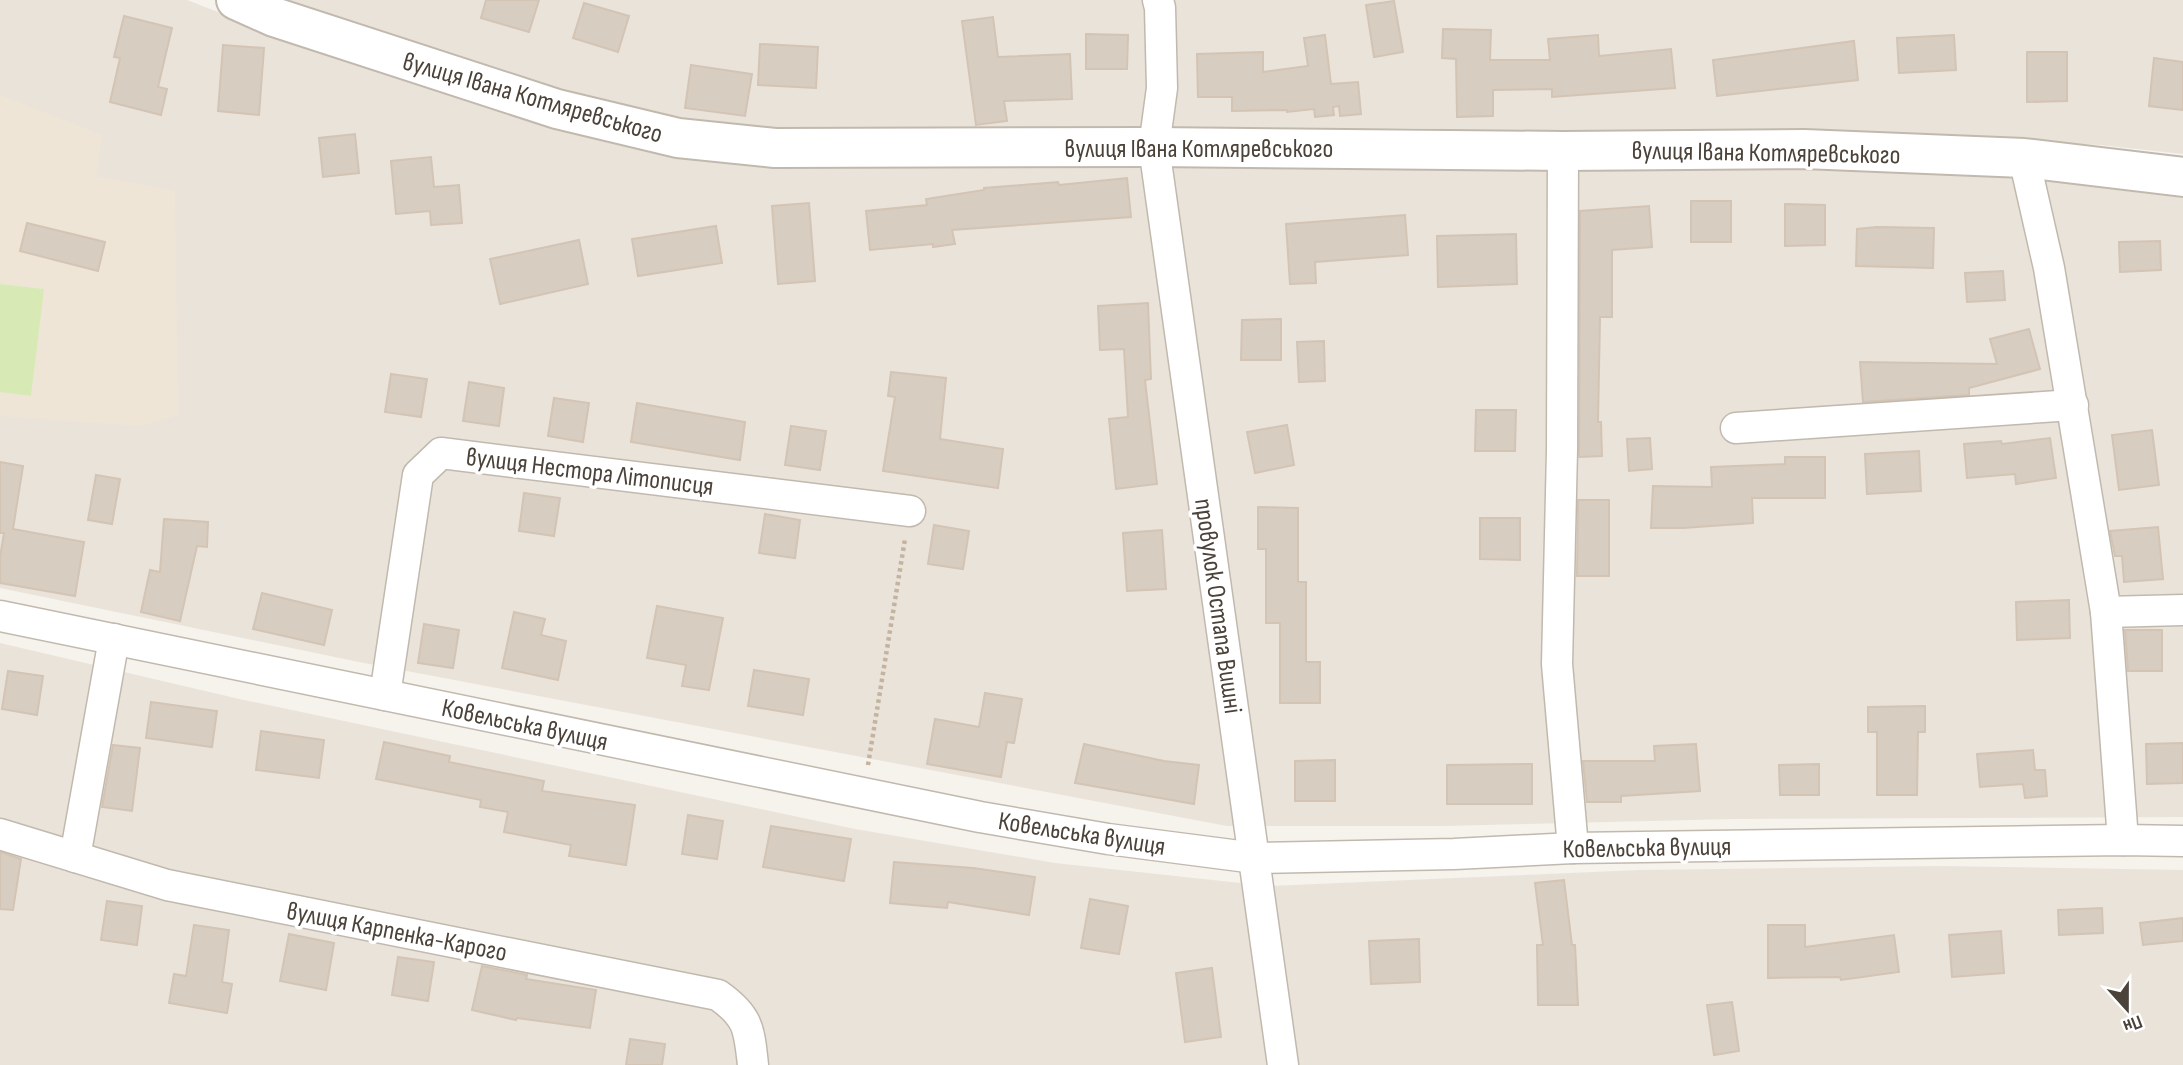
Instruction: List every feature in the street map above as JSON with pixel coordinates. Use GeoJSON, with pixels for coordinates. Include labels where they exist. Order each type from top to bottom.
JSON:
{"type":"FeatureCollection","features":[{"type":"Feature","properties":{"kind":"street","name":"вулиця Івана Котляревського"},"geometry":{"type":"LineString","coordinates":[[236,0],[279,9],[557,109],[678,138],[775,148],[1154,147],[1563,151],[1804,149],[2024,158],[2183,177]]}},
{"type":"Feature","properties":{"kind":"street","name":"провулок Остапа Вишні"},"geometry":{"type":"LineString","coordinates":[[1158,0],[1162,88],[1154,147],[1283,1065]]}},
{"type":"Feature","properties":{"kind":"street"},"geometry":{"type":"LineString","coordinates":[[1563,151],[1562,450],[1557,664],[1573,848]]}},
{"type":"Feature","properties":{"kind":"street"},"geometry":{"type":"LineString","coordinates":[[2024,158],[2049,268],[2106,612],[2123,840]]}},
{"type":"Feature","properties":{"kind":"street"},"geometry":{"type":"LineString","coordinates":[[1736,428],[2073,405]]}},
{"type":"Feature","properties":{"kind":"street","name":"вулиця Нестора Літописця"},"geometry":{"type":"LineString","coordinates":[[385,695],[418,475],[441,453],[909,511]]}},
{"type":"Feature","properties":{"kind":"street"},"geometry":{"type":"LineString","coordinates":[[2106,612],[2183,610]]}},
{"type":"Feature","properties":{"kind":"street","name":"Ковельська вулиця"},"geometry":{"type":"LineString","coordinates":[[0,615],[864,794],[1108,839],[1255,858],[1454,854],[1573,848],[2183,841]]}},
{"type":"Feature","properties":{"kind":"street"},"geometry":{"type":"LineString","coordinates":[[75,857],[114,639]]}},
{"type":"Feature","properties":{"kind":"street","name":"вулиця Карпенка-Карого"},"geometry":{"type":"LineString","coordinates":[[0,834],[167,885],[718,996],[736,1008],[748,1027],[752,1065]]}},
{"type":"Feature","properties":{"kind":"path"},"geometry":{"type":"LineString","coordinates":[[864,794],[909,511]]}},
{"type":"Feature","properties":{"kind":"shaded area"},"geometry":{"type":"Polygon","coordinates":[[[0,0],[187,0],[349,63],[625,144],[1727,163],[1993,174],[2183,198],[2183,817],[1733,819],[1444,826],[1227,826],[359,662],[0,588],[0,0]]]}},
{"type":"Feature","properties":{"kind":"shaded area"},"geometry":{"type":"Polygon","coordinates":[[[289,0],[2183,0],[2183,154],[2101,145],[1803,131],[1606,134],[1412,128],[1138,133],[837,134],[686,123],[548,87],[408,46],[289,0]]]}},
{"type":"Feature","properties":{"kind":"shaded area"},"geometry":{"type":"Polygon","coordinates":[[[0,95],[102,135],[96,176],[175,191],[178,415],[140,426],[0,416],[0,95]]]}},
{"type":"Feature","properties":{"kind":"shaded area"},"geometry":{"type":"Polygon","coordinates":[[[0,643],[235,698],[855,829],[1055,863],[1268,886],[1640,870],[1939,866],[2183,870],[2183,1065],[0,1065],[0,643]]]}},
{"type":"Feature","properties":{"kind":"green space"},"geometry":{"type":"Polygon","coordinates":[[[0,284],[44,289],[31,396],[0,392],[0,284]]]}},
{"type":"Feature","properties":{"kind":"building"},"geometry":{"type":"Polygon","coordinates":[[[486,0],[539,0],[529,32],[481,18],[486,0]]]}},
{"type":"Feature","properties":{"kind":"building"},"geometry":{"type":"Polygon","coordinates":[[[1394,1],[1403,52],[1374,57],[1366,5],[1394,1]]]}},
{"type":"Feature","properties":{"kind":"building"},"geometry":{"type":"Polygon","coordinates":[[[584,3],[629,16],[618,52],[573,38],[584,3]]]}},
{"type":"Feature","properties":{"kind":"building"},"geometry":{"type":"Polygon","coordinates":[[[124,16],[172,28],[158,87],[167,89],[161,115],[110,102],[120,58],[114,57],[124,16]]]}},
{"type":"Feature","properties":{"kind":"building"},"geometry":{"type":"Polygon","coordinates":[[[993,17],[998,57],[1070,54],[1072,99],[1004,101],[1007,121],[976,125],[962,21],[993,17]]]}},
{"type":"Feature","properties":{"kind":"building"},"geometry":{"type":"Polygon","coordinates":[[[1443,29],[1491,30],[1490,60],[1550,60],[1548,39],[1598,35],[1599,56],[1671,49],[1675,88],[1552,97],[1552,89],[1493,90],[1493,116],[1457,117],[1456,59],[1442,58],[1443,29]]]}},
{"type":"Feature","properties":{"kind":"building"},"geometry":{"type":"Polygon","coordinates":[[[1086,34],[1128,35],[1127,69],[1086,69],[1086,34]]]}},
{"type":"Feature","properties":{"kind":"building"},"geometry":{"type":"Polygon","coordinates":[[[1325,35],[1331,84],[1358,82],[1361,114],[1340,116],[1339,106],[1333,107],[1334,115],[1315,117],[1314,109],[1287,112],[1232,111],[1232,97],[1198,97],[1197,54],[1263,52],[1263,72],[1308,66],[1304,38],[1325,35]]]}},
{"type":"Feature","properties":{"kind":"building"},"geometry":{"type":"Polygon","coordinates":[[[1954,35],[1956,70],[1899,73],[1897,38],[1954,35]]]}},
{"type":"Feature","properties":{"kind":"building"},"geometry":{"type":"Polygon","coordinates":[[[1854,41],[1858,80],[1717,96],[1713,60],[1854,41]]]}},
{"type":"Feature","properties":{"kind":"building"},"geometry":{"type":"Polygon","coordinates":[[[760,44],[818,47],[816,88],[758,85],[760,44]]]}},
{"type":"Feature","properties":{"kind":"building"},"geometry":{"type":"Polygon","coordinates":[[[223,45],[264,48],[259,115],[218,111],[223,45]]]}},
{"type":"Feature","properties":{"kind":"building"},"geometry":{"type":"Polygon","coordinates":[[[2027,52],[2067,52],[2067,101],[2027,102],[2027,52]]]}},
{"type":"Feature","properties":{"kind":"building"},"geometry":{"type":"Polygon","coordinates":[[[2154,58],[2183,62],[2183,110],[2149,106],[2154,58]]]}},
{"type":"Feature","properties":{"kind":"building"},"geometry":{"type":"Polygon","coordinates":[[[691,65],[752,74],[745,116],[685,108],[691,65]]]}},
{"type":"Feature","properties":{"kind":"building"},"geometry":{"type":"Polygon","coordinates":[[[355,134],[359,173],[323,177],[319,138],[355,134]]]}},
{"type":"Feature","properties":{"kind":"building"},"geometry":{"type":"Polygon","coordinates":[[[431,157],[434,187],[459,185],[462,223],[431,225],[430,211],[396,214],[391,161],[431,157]]]}},
{"type":"Feature","properties":{"kind":"building"},"geometry":{"type":"Polygon","coordinates":[[[1127,178],[1131,217],[952,230],[955,244],[870,250],[866,211],[927,205],[926,199],[984,188],[1058,182],[1059,185],[1127,178]]]}},
{"type":"Feature","properties":{"kind":"building"},"geometry":{"type":"Polygon","coordinates":[[[1691,201],[1731,201],[1731,242],[1691,242],[1691,201]]]}},
{"type":"Feature","properties":{"kind":"building"},"geometry":{"type":"Polygon","coordinates":[[[809,203],[815,281],[778,284],[772,206],[809,203]]]}},
{"type":"Feature","properties":{"kind":"building"},"geometry":{"type":"Polygon","coordinates":[[[1785,204],[1825,205],[1825,245],[1785,246],[1785,204]]]}},
{"type":"Feature","properties":{"kind":"building"},"geometry":{"type":"Polygon","coordinates":[[[1649,206],[1652,247],[1612,250],[1612,317],[1600,317],[1598,422],[1601,422],[1602,456],[1579,457],[1580,211],[1649,206]]]}},
{"type":"Feature","properties":{"kind":"building"},"geometry":{"type":"Polygon","coordinates":[[[1405,215],[1408,255],[1315,262],[1316,283],[1290,284],[1286,224],[1405,215]]]}},
{"type":"Feature","properties":{"kind":"building"},"geometry":{"type":"Polygon","coordinates":[[[27,223],[105,242],[98,271],[20,251],[27,223]]]}},
{"type":"Feature","properties":{"kind":"building"},"geometry":{"type":"Polygon","coordinates":[[[716,226],[722,263],[638,276],[632,239],[716,226]]]}},
{"type":"Feature","properties":{"kind":"building"},"geometry":{"type":"Polygon","coordinates":[[[1934,228],[1933,268],[1856,266],[1857,229],[1934,228]]]}},
{"type":"Feature","properties":{"kind":"building"},"geometry":{"type":"Polygon","coordinates":[[[1516,234],[1517,284],[1438,287],[1437,236],[1516,234]]]}},
{"type":"Feature","properties":{"kind":"building"},"geometry":{"type":"Polygon","coordinates":[[[579,240],[588,284],[500,304],[490,259],[579,240]]]}},
{"type":"Feature","properties":{"kind":"building"},"geometry":{"type":"Polygon","coordinates":[[[2160,241],[2161,270],[2120,272],[2119,242],[2160,241]]]}},
{"type":"Feature","properties":{"kind":"building"},"geometry":{"type":"Polygon","coordinates":[[[2003,271],[2005,300],[1967,302],[1965,273],[2003,271]]]}},
{"type":"Feature","properties":{"kind":"building"},"geometry":{"type":"Polygon","coordinates":[[[1148,303],[1151,379],[1145,380],[1157,484],[1116,489],[1109,419],[1128,417],[1124,349],[1100,350],[1098,306],[1148,303]]]}},
{"type":"Feature","properties":{"kind":"building"},"geometry":{"type":"Polygon","coordinates":[[[1281,319],[1281,360],[1241,360],[1242,320],[1281,319]]]}},
{"type":"Feature","properties":{"kind":"building"},"geometry":{"type":"Polygon","coordinates":[[[2029,329],[2040,369],[1969,388],[1969,395],[1863,402],[1860,362],[1997,364],[1990,339],[2029,329]]]}},
{"type":"Feature","properties":{"kind":"building"},"geometry":{"type":"Polygon","coordinates":[[[1324,341],[1325,381],[1299,382],[1297,342],[1324,341]]]}},
{"type":"Feature","properties":{"kind":"building"},"geometry":{"type":"Polygon","coordinates":[[[891,372],[946,378],[940,439],[1003,449],[998,488],[883,471],[895,397],[888,396],[891,372]]]}},
{"type":"Feature","properties":{"kind":"building"},"geometry":{"type":"Polygon","coordinates":[[[391,374],[427,379],[421,417],[385,412],[391,374]]]}},
{"type":"Feature","properties":{"kind":"building"},"geometry":{"type":"Polygon","coordinates":[[[469,382],[504,388],[499,426],[463,421],[469,382]]]}},
{"type":"Feature","properties":{"kind":"building"},"geometry":{"type":"Polygon","coordinates":[[[554,398],[589,403],[583,442],[548,436],[554,398]]]}},
{"type":"Feature","properties":{"kind":"building"},"geometry":{"type":"Polygon","coordinates":[[[637,403],[745,422],[740,460],[631,442],[637,403]]]}},
{"type":"Feature","properties":{"kind":"building"},"geometry":{"type":"Polygon","coordinates":[[[1476,410],[1516,410],[1515,451],[1475,451],[1476,410]]]}},
{"type":"Feature","properties":{"kind":"building"},"geometry":{"type":"Polygon","coordinates":[[[1287,425],[1294,465],[1255,473],[1247,432],[1287,425]]]}},
{"type":"Feature","properties":{"kind":"building"},"geometry":{"type":"Polygon","coordinates":[[[791,426],[826,431],[820,470],[785,465],[791,426]]]}},
{"type":"Feature","properties":{"kind":"building"},"geometry":{"type":"Polygon","coordinates":[[[2152,430],[2159,485],[2119,490],[2112,435],[2152,430]]]}},
{"type":"Feature","properties":{"kind":"building"},"geometry":{"type":"Polygon","coordinates":[[[1650,438],[1652,469],[1629,471],[1627,439],[1650,438]]]}},
{"type":"Feature","properties":{"kind":"building"},"geometry":{"type":"Polygon","coordinates":[[[2050,438],[2056,478],[2016,484],[2015,474],[1967,478],[1964,444],[2001,441],[2002,444],[2050,438]]]}},
{"type":"Feature","properties":{"kind":"building"},"geometry":{"type":"Polygon","coordinates":[[[1919,451],[1921,491],[1867,494],[1865,454],[1919,451]]]}},
{"type":"Feature","properties":{"kind":"building"},"geometry":{"type":"Polygon","coordinates":[[[1785,457],[1825,457],[1825,498],[1752,498],[1753,523],[1651,528],[1653,486],[1712,487],[1711,467],[1785,464],[1785,457]]]}},
{"type":"Feature","properties":{"kind":"building"},"geometry":{"type":"Polygon","coordinates":[[[0,462],[23,466],[13,529],[84,542],[75,596],[0,583],[4,533],[0,533],[0,462]]]}},
{"type":"Feature","properties":{"kind":"building"},"geometry":{"type":"Polygon","coordinates":[[[96,475],[120,479],[112,524],[88,520],[96,475]]]}},
{"type":"Feature","properties":{"kind":"building"},"geometry":{"type":"Polygon","coordinates":[[[524,493],[560,498],[554,536],[519,531],[524,493]]]}},
{"type":"Feature","properties":{"kind":"building"},"geometry":{"type":"Polygon","coordinates":[[[1578,500],[1609,500],[1609,576],[1577,576],[1578,500]]]}},
{"type":"Feature","properties":{"kind":"building"},"geometry":{"type":"Polygon","coordinates":[[[1258,507],[1298,508],[1298,582],[1306,582],[1306,662],[1320,662],[1320,703],[1280,703],[1280,623],[1266,623],[1266,549],[1258,549],[1258,507]]]}},
{"type":"Feature","properties":{"kind":"building"},"geometry":{"type":"Polygon","coordinates":[[[765,514],[800,520],[795,558],[759,553],[765,514]]]}},
{"type":"Feature","properties":{"kind":"building"},"geometry":{"type":"Polygon","coordinates":[[[1480,518],[1520,518],[1520,560],[1480,559],[1480,518]]]}},
{"type":"Feature","properties":{"kind":"building"},"geometry":{"type":"Polygon","coordinates":[[[164,519],[208,522],[207,547],[197,546],[180,621],[141,612],[150,570],[160,572],[164,519]]]}},
{"type":"Feature","properties":{"kind":"building"},"geometry":{"type":"Polygon","coordinates":[[[934,525],[969,531],[963,569],[928,564],[934,525]]]}},
{"type":"Feature","properties":{"kind":"building"},"geometry":{"type":"Polygon","coordinates":[[[2158,527],[2163,579],[2124,582],[2122,556],[2115,556],[2110,531],[2158,527]]]}},
{"type":"Feature","properties":{"kind":"building"},"geometry":{"type":"Polygon","coordinates":[[[1162,530],[1166,589],[1127,591],[1123,533],[1162,530]]]}},
{"type":"Feature","properties":{"kind":"building"},"geometry":{"type":"Polygon","coordinates":[[[262,593],[332,610],[324,645],[253,629],[262,593]]]}},
{"type":"Feature","properties":{"kind":"building"},"geometry":{"type":"Polygon","coordinates":[[[2069,600],[2070,638],[2017,640],[2016,602],[2069,600]]]}},
{"type":"Feature","properties":{"kind":"building"},"geometry":{"type":"Polygon","coordinates":[[[657,606],[723,618],[709,690],[682,686],[686,665],[647,658],[657,606]]]}},
{"type":"Feature","properties":{"kind":"building"},"geometry":{"type":"Polygon","coordinates":[[[514,612],[545,619],[541,635],[566,641],[558,680],[502,668],[514,612]]]}},
{"type":"Feature","properties":{"kind":"building"},"geometry":{"type":"Polygon","coordinates":[[[424,624],[459,630],[453,668],[418,663],[424,624]]]}},
{"type":"Feature","properties":{"kind":"building"},"geometry":{"type":"Polygon","coordinates":[[[2125,630],[2162,630],[2162,671],[2128,671],[2125,630]]]}},
{"type":"Feature","properties":{"kind":"building"},"geometry":{"type":"Polygon","coordinates":[[[754,670],[809,679],[803,715],[748,706],[754,670]]]}},
{"type":"Feature","properties":{"kind":"building"},"geometry":{"type":"Polygon","coordinates":[[[8,671],[43,676],[37,715],[2,709],[8,671]]]}},
{"type":"Feature","properties":{"kind":"building"},"geometry":{"type":"Polygon","coordinates":[[[985,693],[1022,699],[1014,743],[1007,742],[1001,777],[927,764],[935,719],[979,727],[985,693]]]}},
{"type":"Feature","properties":{"kind":"building"},"geometry":{"type":"Polygon","coordinates":[[[151,702],[217,711],[212,747],[146,738],[151,702]]]}},
{"type":"Feature","properties":{"kind":"building"},"geometry":{"type":"Polygon","coordinates":[[[1925,706],[1925,732],[1918,732],[1917,795],[1877,795],[1877,732],[1868,732],[1868,707],[1925,706]]]}},
{"type":"Feature","properties":{"kind":"building"},"geometry":{"type":"Polygon","coordinates":[[[261,731],[324,740],[319,778],[256,770],[261,731]]]}},
{"type":"Feature","properties":{"kind":"building"},"geometry":{"type":"Polygon","coordinates":[[[384,742],[450,756],[449,762],[544,781],[542,791],[635,805],[626,865],[569,856],[571,845],[504,832],[508,812],[480,807],[481,800],[376,779],[384,742]]]}},
{"type":"Feature","properties":{"kind":"building"},"geometry":{"type":"Polygon","coordinates":[[[2183,743],[2183,783],[2147,784],[2146,744],[2183,743]]]}},
{"type":"Feature","properties":{"kind":"building"},"geometry":{"type":"Polygon","coordinates":[[[1084,744],[1164,761],[1199,765],[1194,804],[1075,783],[1084,744]]]}},
{"type":"Feature","properties":{"kind":"building"},"geometry":{"type":"Polygon","coordinates":[[[1696,744],[1700,791],[1621,796],[1621,802],[1587,802],[1583,761],[1655,761],[1654,746],[1696,744]]]}},
{"type":"Feature","properties":{"kind":"building"},"geometry":{"type":"Polygon","coordinates":[[[113,745],[140,748],[132,811],[102,807],[113,745]]]}},
{"type":"Feature","properties":{"kind":"building"},"geometry":{"type":"Polygon","coordinates":[[[2033,750],[2035,770],[2045,770],[2047,796],[2025,798],[2023,784],[1980,787],[1977,754],[2033,750]]]}},
{"type":"Feature","properties":{"kind":"building"},"geometry":{"type":"Polygon","coordinates":[[[1335,760],[1335,801],[1295,801],[1295,761],[1335,760]]]}},
{"type":"Feature","properties":{"kind":"building"},"geometry":{"type":"Polygon","coordinates":[[[1532,764],[1532,804],[1447,804],[1447,765],[1532,764]]]}},
{"type":"Feature","properties":{"kind":"building"},"geometry":{"type":"Polygon","coordinates":[[[1819,764],[1819,795],[1780,795],[1779,765],[1819,764]]]}},
{"type":"Feature","properties":{"kind":"building"},"geometry":{"type":"Polygon","coordinates":[[[688,815],[723,821],[717,859],[682,854],[688,815]]]}},
{"type":"Feature","properties":{"kind":"building"},"geometry":{"type":"Polygon","coordinates":[[[771,826],[851,839],[844,881],[763,867],[771,826]]]}},
{"type":"Feature","properties":{"kind":"building"},"geometry":{"type":"Polygon","coordinates":[[[0,852],[21,859],[13,910],[0,909],[0,852]]]}},
{"type":"Feature","properties":{"kind":"building"},"geometry":{"type":"Polygon","coordinates":[[[894,862],[973,868],[1035,877],[1029,915],[948,902],[947,908],[890,903],[894,862]]]}},
{"type":"Feature","properties":{"kind":"building"},"geometry":{"type":"Polygon","coordinates":[[[1564,880],[1572,945],[1575,945],[1578,1005],[1538,1005],[1537,945],[1543,945],[1535,883],[1564,880]]]}},
{"type":"Feature","properties":{"kind":"building"},"geometry":{"type":"Polygon","coordinates":[[[1090,899],[1128,906],[1119,954],[1081,948],[1090,899]]]}},
{"type":"Feature","properties":{"kind":"building"},"geometry":{"type":"Polygon","coordinates":[[[107,901],[142,906],[137,945],[101,940],[107,901]]]}},
{"type":"Feature","properties":{"kind":"building"},"geometry":{"type":"Polygon","coordinates":[[[2102,908],[2103,933],[2059,935],[2058,910],[2102,908]]]}},
{"type":"Feature","properties":{"kind":"building"},"geometry":{"type":"Polygon","coordinates":[[[2183,918],[2183,941],[2143,945],[2140,923],[2183,918]]]}},
{"type":"Feature","properties":{"kind":"building"},"geometry":{"type":"Polygon","coordinates":[[[194,925],[229,930],[222,982],[232,984],[227,1013],[169,1003],[174,974],[186,976],[194,925]]]}},
{"type":"Feature","properties":{"kind":"building"},"geometry":{"type":"Polygon","coordinates":[[[1768,925],[1805,925],[1805,947],[1894,935],[1899,972],[1841,980],[1840,977],[1768,978],[1768,925]]]}},
{"type":"Feature","properties":{"kind":"building"},"geometry":{"type":"Polygon","coordinates":[[[2001,931],[2004,973],[1952,977],[1949,935],[2001,931]]]}},
{"type":"Feature","properties":{"kind":"building"},"geometry":{"type":"Polygon","coordinates":[[[289,934],[334,943],[326,990],[280,981],[289,934]]]}},
{"type":"Feature","properties":{"kind":"building"},"geometry":{"type":"Polygon","coordinates":[[[1419,939],[1420,982],[1371,984],[1369,941],[1419,939]]]}},
{"type":"Feature","properties":{"kind":"building"},"geometry":{"type":"Polygon","coordinates":[[[398,957],[434,962],[428,1001],[392,995],[398,957]]]}},
{"type":"Feature","properties":{"kind":"building"},"geometry":{"type":"Polygon","coordinates":[[[482,966],[527,975],[526,979],[596,990],[590,1028],[516,1020],[472,1010],[482,966]]]}},
{"type":"Feature","properties":{"kind":"building"},"geometry":{"type":"Polygon","coordinates":[[[1212,968],[1221,1037],[1185,1042],[1176,973],[1212,968]]]}},
{"type":"Feature","properties":{"kind":"building"},"geometry":{"type":"Polygon","coordinates":[[[1732,1002],[1739,1051],[1714,1055],[1707,1005],[1732,1002]]]}},
{"type":"Feature","properties":{"kind":"building"},"geometry":{"type":"Polygon","coordinates":[[[630,1039],[665,1044],[662,1065],[626,1065],[630,1039]]]}}]}
